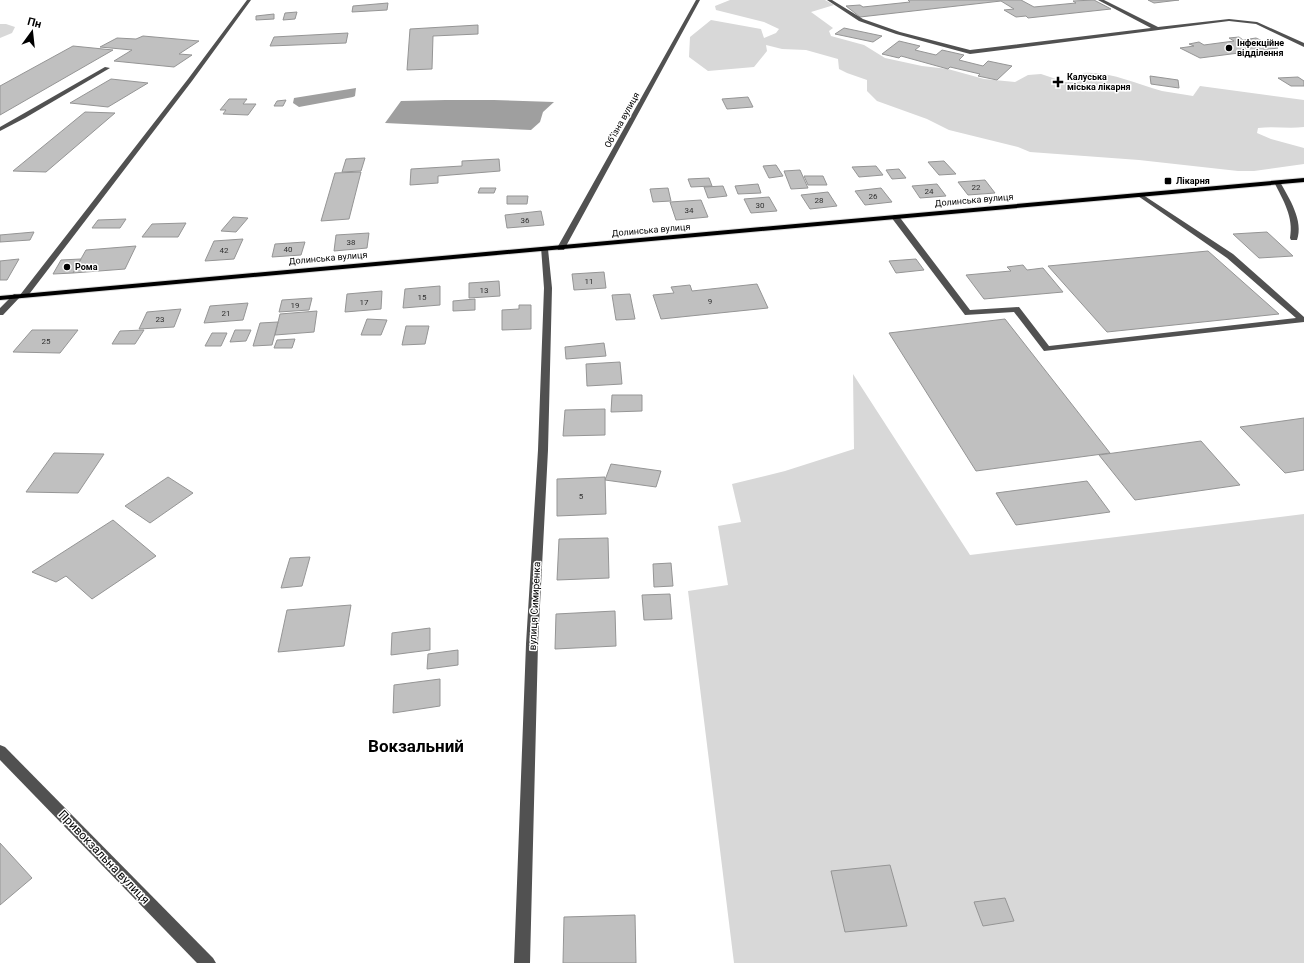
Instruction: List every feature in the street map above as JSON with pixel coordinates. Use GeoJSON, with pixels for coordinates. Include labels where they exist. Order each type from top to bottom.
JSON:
{"type":"FeatureCollection","features":[{"type":"Feature","properties":{"kind":"main road","name":"Долинська вулиця"},"geometry":{"type":"LineString","coordinates":[[0,298],[544,250],[1304,180]]}},
{"type":"Feature","properties":{"kind":"street"},"geometry":{"type":"LineString","coordinates":[[0,314],[20,296],[185,87],[249,0]]}},
{"type":"Feature","properties":{"kind":"street","name":"Обʼїзна вулиця"},"geometry":{"type":"LineString","coordinates":[[561,248],[698,0]]}},
{"type":"Feature","properties":{"kind":"street"},"geometry":{"type":"LineString","coordinates":[[829,0],[860,20],[898,33],[970,52],[1229,20],[1257,23],[1304,45]]}},
{"type":"Feature","properties":{"kind":"street"},"geometry":{"type":"LineString","coordinates":[[1100,0],[1158,29]]}},
{"type":"Feature","properties":{"kind":"street"},"geometry":{"type":"LineString","coordinates":[[0,129],[107,68]]}},
{"type":"Feature","properties":{"kind":"street"},"geometry":{"type":"LineString","coordinates":[[1277,182],[1292,214],[1296,230],[1294,238]]}},
{"type":"Feature","properties":{"kind":"street"},"geometry":{"type":"LineString","coordinates":[[895,217],[968,313],[1016,309],[1047,349],[1303,320],[1230,256],[1140,195]]}},
{"type":"Feature","properties":{"kind":"street","name":"вулиця Симиренка"},"geometry":{"type":"LineString","coordinates":[[522,963],[532,644],[543,450],[548,288],[544,250]]}},
{"type":"Feature","properties":{"kind":"street","name":"Привокзальна вулиця"},"geometry":{"type":"LineString","coordinates":[[0,751],[208,963]]}},
{"type":"Feature","properties":{"kind":"shaded area"},"geometry":{"type":"Polygon","coordinates":[[[730,0],[825,0],[834,5],[811,12],[833,28],[829,31],[831,36],[864,45],[885,58],[922,66],[948,69],[984,79],[1015,82],[1028,75],[1041,74],[1065,82],[1078,82],[1083,73],[1093,73],[1113,76],[1162,91],[1193,96],[1200,86],[1304,100],[1304,127],[1258,128],[1257,133],[1271,139],[1304,148],[1304,164],[1254,171],[1238,171],[1139,160],[1030,152],[1018,147],[949,130],[927,119],[877,101],[867,91],[867,80],[839,69],[838,59],[806,50],[782,49],[766,45],[767,51],[754,67],[708,71],[689,57],[690,37],[711,20],[761,29],[764,38],[776,33],[779,29],[764,22],[716,10],[715,6],[730,0]]]}},
{"type":"Feature","properties":{"kind":"shaded area"},"geometry":{"type":"Polygon","coordinates":[[[0,24],[15,27],[12,33],[0,38],[0,24]]]}},
{"type":"Feature","properties":{"kind":"shaded area"},"geometry":{"type":"Polygon","coordinates":[[[356,88],[355,96],[353,97],[299,107],[293,103],[294,98],[356,88]]]}},
{"type":"Feature","properties":{"kind":"shaded area"},"geometry":{"type":"Polygon","coordinates":[[[446,100],[554,102],[543,112],[540,122],[531,130],[385,123],[401,101],[446,100]]]}},
{"type":"Feature","properties":{"kind":"shaded area"},"geometry":{"type":"Polygon","coordinates":[[[853,374],[970,555],[1304,514],[1304,963],[734,963],[688,591],[728,585],[718,526],[741,522],[732,484],[785,471],[854,449],[853,374]]]}},
{"type":"Feature","properties":{"kind":"building"},"geometry":{"type":"Polygon","coordinates":[[[908,0],[1021,0],[1034,7],[1076,3],[1073,1],[1094,0],[1111,9],[1028,18],[1026,16],[1016,17],[1004,10],[1014,9],[1001,1],[860,17],[846,6],[860,5],[863,7],[910,2],[908,0]]]}},
{"type":"Feature","properties":{"kind":"building"},"geometry":{"type":"Polygon","coordinates":[[[1148,0],[1179,0],[1154,3],[1148,0]]]}},
{"type":"Feature","properties":{"kind":"building"},"geometry":{"type":"Polygon","coordinates":[[[388,3],[387,10],[352,12],[353,6],[388,3]]]}},
{"type":"Feature","properties":{"kind":"building"},"geometry":{"type":"Polygon","coordinates":[[[297,12],[295,19],[283,20],[285,13],[297,12]]]}},
{"type":"Feature","properties":{"kind":"building"},"geometry":{"type":"Polygon","coordinates":[[[274,14],[274,19],[256,20],[256,16],[274,14]]]}},
{"type":"Feature","properties":{"kind":"building"},"geometry":{"type":"Polygon","coordinates":[[[478,25],[478,34],[433,36],[432,69],[407,70],[410,29],[478,25]]]}},
{"type":"Feature","properties":{"kind":"building"},"geometry":{"type":"Polygon","coordinates":[[[844,28],[882,36],[873,42],[835,34],[844,28]]]}},
{"type":"Feature","properties":{"kind":"building"},"geometry":{"type":"Polygon","coordinates":[[[348,33],[346,43],[270,46],[274,37],[348,33]]]}},
{"type":"Feature","properties":{"kind":"building"},"geometry":{"type":"Polygon","coordinates":[[[143,36],[199,41],[179,54],[192,55],[174,67],[114,61],[132,50],[100,47],[117,38],[136,39],[143,36]]]}},
{"type":"Feature","properties":{"kind":"building","name":"Інфекційне відділення"},"geometry":{"type":"Polygon","coordinates":[[[1239,37],[1243,40],[1256,38],[1278,48],[1200,58],[1180,48],[1194,46],[1189,44],[1199,42],[1204,45],[1234,41],[1229,38],[1239,37]]]}},
{"type":"Feature","properties":{"kind":"building"},"geometry":{"type":"Polygon","coordinates":[[[899,41],[920,46],[915,50],[936,55],[942,50],[964,55],[959,60],[983,66],[988,61],[1012,66],[997,80],[978,76],[980,74],[950,67],[948,69],[901,56],[899,58],[882,54],[899,41]]]}},
{"type":"Feature","properties":{"kind":"building"},"geometry":{"type":"Polygon","coordinates":[[[73,46],[113,50],[0,115],[0,86],[73,46]]]}},
{"type":"Feature","properties":{"kind":"building"},"geometry":{"type":"Polygon","coordinates":[[[1150,76],[1178,80],[1179,88],[1151,84],[1150,76]]]}},
{"type":"Feature","properties":{"kind":"building"},"geometry":{"type":"Polygon","coordinates":[[[1298,77],[1304,81],[1304,86],[1291,86],[1278,78],[1298,77]]]}},
{"type":"Feature","properties":{"kind":"building"},"geometry":{"type":"Polygon","coordinates":[[[111,79],[148,83],[108,107],[70,103],[111,79]]]}},
{"type":"Feature","properties":{"kind":"building"},"geometry":{"type":"Polygon","coordinates":[[[748,97],[753,107],[727,109],[722,99],[748,97]]]}},
{"type":"Feature","properties":{"kind":"building"},"geometry":{"type":"Polygon","coordinates":[[[229,99],[247,99],[243,104],[256,104],[248,115],[223,114],[226,110],[220,110],[229,99]]]}},
{"type":"Feature","properties":{"kind":"building"},"geometry":{"type":"Polygon","coordinates":[[[286,100],[283,106],[274,106],[277,101],[286,100]]]}},
{"type":"Feature","properties":{"kind":"building"},"geometry":{"type":"Polygon","coordinates":[[[85,112],[115,113],[46,172],[13,171],[85,112]]]}},
{"type":"Feature","properties":{"kind":"building"},"geometry":{"type":"Polygon","coordinates":[[[365,158],[361,171],[342,172],[346,159],[365,158]]]}},
{"type":"Feature","properties":{"kind":"building"},"geometry":{"type":"Polygon","coordinates":[[[499,159],[500,171],[438,176],[438,183],[410,185],[411,169],[462,166],[462,161],[499,159]]]}},
{"type":"Feature","properties":{"kind":"building"},"geometry":{"type":"Polygon","coordinates":[[[944,161],[956,174],[939,175],[928,162],[944,161]]]}},
{"type":"Feature","properties":{"kind":"building"},"geometry":{"type":"Polygon","coordinates":[[[776,165],[783,176],[769,178],[763,166],[776,165]]]}},
{"type":"Feature","properties":{"kind":"building"},"geometry":{"type":"Polygon","coordinates":[[[876,166],[883,175],[859,177],[852,167],[876,166]]]}},
{"type":"Feature","properties":{"kind":"building"},"geometry":{"type":"Polygon","coordinates":[[[899,169],[906,178],[892,179],[886,170],[899,169]]]}},
{"type":"Feature","properties":{"kind":"building"},"geometry":{"type":"Polygon","coordinates":[[[800,170],[808,188],[791,189],[784,171],[800,170]]]}},
{"type":"Feature","properties":{"kind":"building"},"geometry":{"type":"Polygon","coordinates":[[[361,172],[349,219],[321,221],[335,173],[361,172]]]}},
{"type":"Feature","properties":{"kind":"building"},"geometry":{"type":"Polygon","coordinates":[[[804,176],[823,176],[827,185],[808,185],[804,176]]]}},
{"type":"Feature","properties":{"kind":"building"},"geometry":{"type":"Polygon","coordinates":[[[709,178],[712,186],[691,187],[688,179],[709,178]]]}},
{"type":"Feature","properties":{"kind":"building"},"geometry":{"type":"Polygon","coordinates":[[[985,180],[995,193],[968,195],[958,182],[985,180]]]}},
{"type":"Feature","properties":{"kind":"building"},"geometry":{"type":"Polygon","coordinates":[[[758,184],[761,193],[738,194],[735,186],[758,184]]]}},
{"type":"Feature","properties":{"kind":"building"},"geometry":{"type":"Polygon","coordinates":[[[937,184],[946,196],[920,198],[912,186],[937,184]]]}},
{"type":"Feature","properties":{"kind":"building"},"geometry":{"type":"Polygon","coordinates":[[[723,186],[727,196],[708,198],[704,187],[723,186]]]}},
{"type":"Feature","properties":{"kind":"building"},"geometry":{"type":"Polygon","coordinates":[[[480,188],[496,188],[494,193],[478,193],[480,188]]]}},
{"type":"Feature","properties":{"kind":"building"},"geometry":{"type":"Polygon","coordinates":[[[668,188],[671,201],[653,202],[650,189],[668,188]]]}},
{"type":"Feature","properties":{"kind":"building"},"geometry":{"type":"Polygon","coordinates":[[[881,188],[892,202],[865,205],[855,191],[881,188]]]}},
{"type":"Feature","properties":{"kind":"building"},"geometry":{"type":"Polygon","coordinates":[[[828,192],[837,206],[810,209],[801,195],[828,192]]]}},
{"type":"Feature","properties":{"kind":"building"},"geometry":{"type":"Polygon","coordinates":[[[507,196],[528,196],[527,204],[507,204],[507,196]]]}},
{"type":"Feature","properties":{"kind":"building"},"geometry":{"type":"Polygon","coordinates":[[[769,197],[777,211],[751,213],[744,199],[769,197]]]}},
{"type":"Feature","properties":{"kind":"building"},"geometry":{"type":"Polygon","coordinates":[[[701,200],[708,217],[676,220],[670,202],[701,200]]]}},
{"type":"Feature","properties":{"kind":"building"},"geometry":{"type":"Polygon","coordinates":[[[541,211],[544,225],[507,228],[505,215],[541,211]]]}},
{"type":"Feature","properties":{"kind":"building"},"geometry":{"type":"Polygon","coordinates":[[[233,217],[248,218],[236,232],[221,231],[233,217]]]}},
{"type":"Feature","properties":{"kind":"building"},"geometry":{"type":"Polygon","coordinates":[[[126,219],[120,228],[92,228],[98,220],[126,219]]]}},
{"type":"Feature","properties":{"kind":"building"},"geometry":{"type":"Polygon","coordinates":[[[186,223],[178,237],[142,237],[152,224],[186,223]]]}},
{"type":"Feature","properties":{"kind":"building"},"geometry":{"type":"Polygon","coordinates":[[[34,232],[30,240],[0,242],[0,235],[34,232]]]}},
{"type":"Feature","properties":{"kind":"building"},"geometry":{"type":"Polygon","coordinates":[[[1267,232],[1293,256],[1259,258],[1233,234],[1267,232]]]}},
{"type":"Feature","properties":{"kind":"building"},"geometry":{"type":"Polygon","coordinates":[[[369,233],[367,248],[334,251],[336,235],[369,233]]]}},
{"type":"Feature","properties":{"kind":"building"},"geometry":{"type":"Polygon","coordinates":[[[243,239],[234,259],[205,261],[214,241],[243,239]]]}},
{"type":"Feature","properties":{"kind":"building"},"geometry":{"type":"Polygon","coordinates":[[[305,242],[301,255],[272,257],[275,244],[305,242]]]}},
{"type":"Feature","properties":{"kind":"building"},"geometry":{"type":"Polygon","coordinates":[[[136,246],[125,269],[73,273],[86,250],[136,246]]]}},
{"type":"Feature","properties":{"kind":"building"},"geometry":{"type":"Polygon","coordinates":[[[1208,251],[1279,314],[1107,332],[1048,266],[1208,251]]]}},
{"type":"Feature","properties":{"kind":"building"},"geometry":{"type":"Polygon","coordinates":[[[19,259],[7,280],[0,280],[0,261],[19,259]]]}},
{"type":"Feature","properties":{"kind":"building","name":"Рома"},"geometry":{"type":"Polygon","coordinates":[[[81,259],[73,273],[53,274],[61,260],[81,259]]]}},
{"type":"Feature","properties":{"kind":"building"},"geometry":{"type":"Polygon","coordinates":[[[916,259],[924,270],[896,273],[889,261],[916,259]]]}},
{"type":"Feature","properties":{"kind":"building"},"geometry":{"type":"Polygon","coordinates":[[[1023,265],[1027,270],[1043,268],[1063,292],[984,299],[966,275],[1011,271],[1007,267],[1023,265]]]}},
{"type":"Feature","properties":{"kind":"building"},"geometry":{"type":"Polygon","coordinates":[[[604,272],[606,288],[574,290],[572,274],[604,272]]]}},
{"type":"Feature","properties":{"kind":"building"},"geometry":{"type":"Polygon","coordinates":[[[499,281],[500,296],[469,298],[469,283],[499,281]]]}},
{"type":"Feature","properties":{"kind":"building"},"geometry":{"type":"Polygon","coordinates":[[[757,284],[768,308],[661,319],[653,295],[674,293],[671,287],[690,285],[692,291],[757,284]]]}},
{"type":"Feature","properties":{"kind":"building"},"geometry":{"type":"Polygon","coordinates":[[[440,286],[440,305],[403,308],[405,289],[440,286]]]}},
{"type":"Feature","properties":{"kind":"building"},"geometry":{"type":"Polygon","coordinates":[[[382,291],[381,309],[345,312],[347,294],[382,291]]]}},
{"type":"Feature","properties":{"kind":"building"},"geometry":{"type":"Polygon","coordinates":[[[630,294],[635,319],[616,320],[612,295],[630,294]]]}},
{"type":"Feature","properties":{"kind":"building"},"geometry":{"type":"Polygon","coordinates":[[[312,298],[309,310],[279,312],[282,300],[312,298]]]}},
{"type":"Feature","properties":{"kind":"building"},"geometry":{"type":"Polygon","coordinates":[[[475,299],[475,310],[453,311],[453,301],[475,299]]]}},
{"type":"Feature","properties":{"kind":"building"},"geometry":{"type":"Polygon","coordinates":[[[248,303],[243,320],[204,323],[210,306],[248,303]]]}},
{"type":"Feature","properties":{"kind":"building"},"geometry":{"type":"Polygon","coordinates":[[[519,305],[531,305],[531,329],[502,330],[502,310],[519,309],[519,305]]]}},
{"type":"Feature","properties":{"kind":"building"},"geometry":{"type":"Polygon","coordinates":[[[181,309],[174,327],[139,329],[147,312],[181,309]]]}},
{"type":"Feature","properties":{"kind":"building"},"geometry":{"type":"Polygon","coordinates":[[[317,311],[314,332],[275,335],[280,314],[317,311]]]}},
{"type":"Feature","properties":{"kind":"building"},"geometry":{"type":"Polygon","coordinates":[[[367,319],[387,320],[381,335],[361,335],[367,319]]]}},
{"type":"Feature","properties":{"kind":"building"},"geometry":{"type":"Polygon","coordinates":[[[1005,319],[1110,453],[976,471],[889,333],[1005,319]]]}},
{"type":"Feature","properties":{"kind":"building"},"geometry":{"type":"Polygon","coordinates":[[[278,322],[272,345],[253,346],[260,323],[278,322]]]}},
{"type":"Feature","properties":{"kind":"building"},"geometry":{"type":"Polygon","coordinates":[[[406,326],[429,326],[425,344],[402,345],[406,326]]]}},
{"type":"Feature","properties":{"kind":"building"},"geometry":{"type":"Polygon","coordinates":[[[32,330],[78,330],[60,353],[13,352],[32,330]]]}},
{"type":"Feature","properties":{"kind":"building"},"geometry":{"type":"Polygon","coordinates":[[[144,330],[135,344],[112,344],[120,331],[144,330]]]}},
{"type":"Feature","properties":{"kind":"building"},"geometry":{"type":"Polygon","coordinates":[[[235,330],[251,330],[246,341],[230,342],[235,330]]]}},
{"type":"Feature","properties":{"kind":"building"},"geometry":{"type":"Polygon","coordinates":[[[212,333],[227,333],[221,346],[205,346],[212,333]]]}},
{"type":"Feature","properties":{"kind":"building"},"geometry":{"type":"Polygon","coordinates":[[[295,339],[292,348],[274,348],[277,340],[295,339]]]}},
{"type":"Feature","properties":{"kind":"building"},"geometry":{"type":"Polygon","coordinates":[[[604,343],[606,356],[566,359],[565,347],[604,343]]]}},
{"type":"Feature","properties":{"kind":"building"},"geometry":{"type":"Polygon","coordinates":[[[620,362],[622,384],[587,386],[586,364],[620,362]]]}},
{"type":"Feature","properties":{"kind":"building"},"geometry":{"type":"Polygon","coordinates":[[[612,395],[642,395],[642,411],[611,412],[612,395]]]}},
{"type":"Feature","properties":{"kind":"building"},"geometry":{"type":"Polygon","coordinates":[[[605,409],[605,435],[563,436],[565,410],[605,409]]]}},
{"type":"Feature","properties":{"kind":"building"},"geometry":{"type":"Polygon","coordinates":[[[1304,418],[1304,470],[1285,473],[1240,427],[1304,418]]]}},
{"type":"Feature","properties":{"kind":"building"},"geometry":{"type":"Polygon","coordinates":[[[1201,441],[1240,485],[1135,500],[1099,455],[1201,441]]]}},
{"type":"Feature","properties":{"kind":"building"},"geometry":{"type":"Polygon","coordinates":[[[54,453],[104,454],[78,493],[26,492],[54,453]]]}},
{"type":"Feature","properties":{"kind":"building"},"geometry":{"type":"Polygon","coordinates":[[[611,464],[661,471],[656,487],[605,480],[611,464]]]}},
{"type":"Feature","properties":{"kind":"building"},"geometry":{"type":"Polygon","coordinates":[[[168,477],[193,493],[150,523],[125,506],[168,477]]]}},
{"type":"Feature","properties":{"kind":"building"},"geometry":{"type":"Polygon","coordinates":[[[605,477],[606,514],[557,516],[557,479],[605,477]]]}},
{"type":"Feature","properties":{"kind":"building"},"geometry":{"type":"Polygon","coordinates":[[[1087,481],[1110,512],[1016,525],[996,493],[1087,481]]]}},
{"type":"Feature","properties":{"kind":"building"},"geometry":{"type":"Polygon","coordinates":[[[113,520],[156,556],[92,599],[66,576],[56,582],[32,572],[113,520]]]}},
{"type":"Feature","properties":{"kind":"building"},"geometry":{"type":"Polygon","coordinates":[[[608,538],[609,578],[557,580],[559,539],[608,538]]]}},
{"type":"Feature","properties":{"kind":"building"},"geometry":{"type":"Polygon","coordinates":[[[310,557],[302,586],[281,588],[290,558],[310,557]]]}},
{"type":"Feature","properties":{"kind":"building"},"geometry":{"type":"Polygon","coordinates":[[[671,563],[673,586],[654,587],[653,564],[671,563]]]}},
{"type":"Feature","properties":{"kind":"building"},"geometry":{"type":"Polygon","coordinates":[[[670,594],[672,619],[644,620],[642,595],[670,594]]]}},
{"type":"Feature","properties":{"kind":"building"},"geometry":{"type":"Polygon","coordinates":[[[351,605],[344,646],[278,652],[287,610],[351,605]]]}},
{"type":"Feature","properties":{"kind":"building"},"geometry":{"type":"Polygon","coordinates":[[[615,611],[616,646],[555,649],[556,614],[615,611]]]}},
{"type":"Feature","properties":{"kind":"building"},"geometry":{"type":"Polygon","coordinates":[[[430,628],[430,650],[391,655],[392,633],[430,628]]]}},
{"type":"Feature","properties":{"kind":"building"},"geometry":{"type":"Polygon","coordinates":[[[458,650],[458,665],[427,669],[428,654],[458,650]]]}},
{"type":"Feature","properties":{"kind":"building"},"geometry":{"type":"Polygon","coordinates":[[[440,679],[440,706],[393,713],[394,685],[440,679]]]}},
{"type":"Feature","properties":{"kind":"building"},"geometry":{"type":"Polygon","coordinates":[[[0,843],[32,878],[0,905],[0,843]]]}},
{"type":"Feature","properties":{"kind":"building"},"geometry":{"type":"Polygon","coordinates":[[[890,865],[907,926],[845,932],[831,871],[890,865]]]}},
{"type":"Feature","properties":{"kind":"building"},"geometry":{"type":"Polygon","coordinates":[[[1005,898],[1014,921],[983,926],[974,902],[1005,898]]]}},
{"type":"Feature","properties":{"kind":"building"},"geometry":{"type":"Polygon","coordinates":[[[635,915],[636,963],[563,963],[564,917],[635,915]]]}},
{"type":"Feature","properties":{"kind":"place","name":"Інфекційне відділення"},"geometry":{"type":"Point","coordinates":[1229,48]}},
{"type":"Feature","properties":{"kind":"place","name":"Калуська міська лікарня"},"geometry":{"type":"Point","coordinates":[1058,82]}},
{"type":"Feature","properties":{"kind":"place","name":"Лікарня"},"geometry":{"type":"Point","coordinates":[1168,181]}},
{"type":"Feature","properties":{"kind":"place","name":"Рома"},"geometry":{"type":"Point","coordinates":[67,267]}},
{"type":"Feature","properties":{"kind":"district","name":"Вокзальний"},"geometry":{"type":"Point","coordinates":[416,746]}}]}
